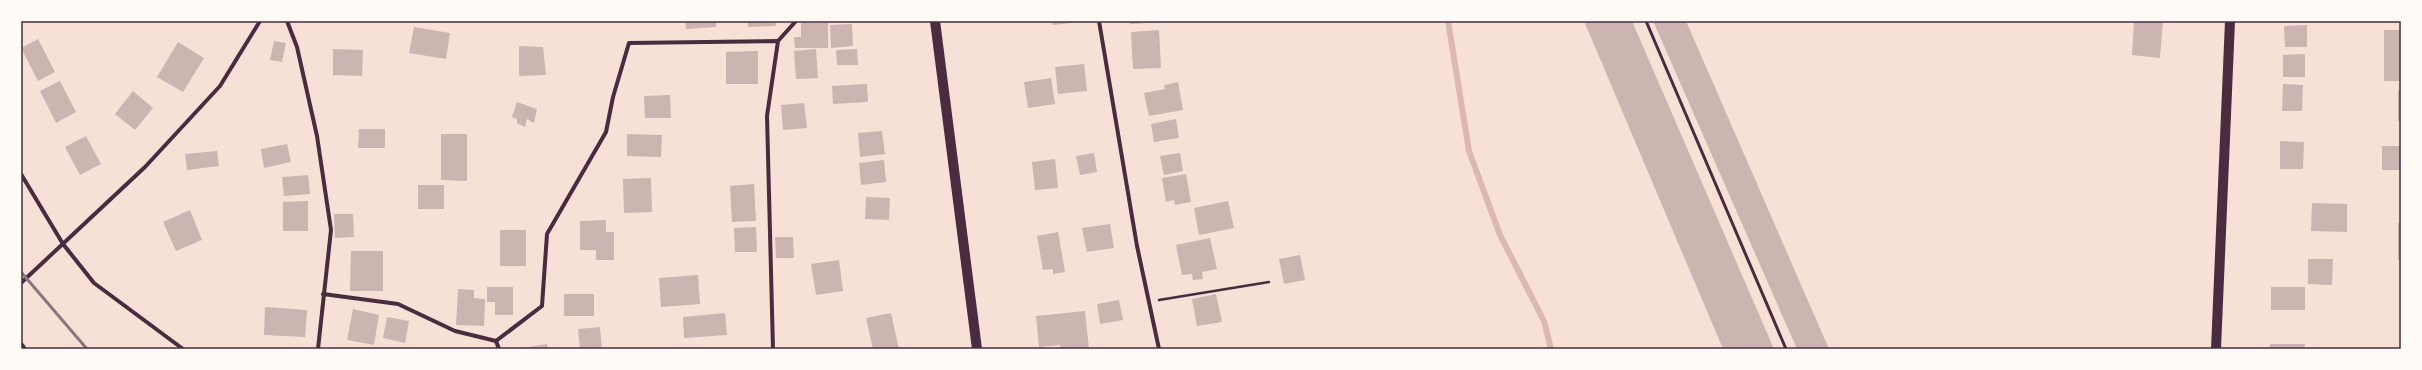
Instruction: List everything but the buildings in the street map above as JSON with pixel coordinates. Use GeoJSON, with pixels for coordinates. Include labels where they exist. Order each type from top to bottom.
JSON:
{"type":"FeatureCollection","features":[{"type":"Feature","properties":{"kind":"main road"},"geometry":{"type":"LineString","coordinates":[[935,21],[977,349]]}},
{"type":"Feature","properties":{"kind":"main road"},"geometry":{"type":"LineString","coordinates":[[2216,349],[2230,21]]}},
{"type":"Feature","properties":{"kind":"street"},"geometry":{"type":"LineString","coordinates":[[21,283],[145,167],[220,86],[260,21]]}},
{"type":"Feature","properties":{"kind":"street"},"geometry":{"type":"LineString","coordinates":[[287,21],[297,47],[317,136],[331,230],[318,349]]}},
{"type":"Feature","properties":{"kind":"street"},"geometry":{"type":"LineString","coordinates":[[773,349],[767,116],[778,41],[796,21]]}},
{"type":"Feature","properties":{"kind":"street"},"geometry":{"type":"LineString","coordinates":[[1099,21],[1137,246],[1159,349]]}},
{"type":"Feature","properties":{"kind":"street"},"geometry":{"type":"LineString","coordinates":[[323,294],[398,304],[455,332],[496,341],[542,306],[547,234],[606,132],[613,96],[629,43],[778,41]]}},
{"type":"Feature","properties":{"kind":"street"},"geometry":{"type":"LineString","coordinates":[[21,174],[63,244],[94,283],[183,349]]}},
{"type":"Feature","properties":{"kind":"street"},"geometry":{"type":"LineString","coordinates":[[496,341],[499,349]]}},
{"type":"Feature","properties":{"kind":"lane"},"geometry":{"type":"LineString","coordinates":[[1646,21],[1786,349]]}},
{"type":"Feature","properties":{"kind":"path"},"geometry":{"type":"LineString","coordinates":[[1149,302],[1269,282]]}},
{"type":"Feature","properties":{"kind":"waterway"},"geometry":{"type":"LineString","coordinates":[[1448,21],[1469,151],[1500,235],[1544,321],[1551,349]]}},
{"type":"Feature","properties":{"kind":"railway"},"geometry":{"type":"LineString","coordinates":[[21,272],[87,349]]}}]}
